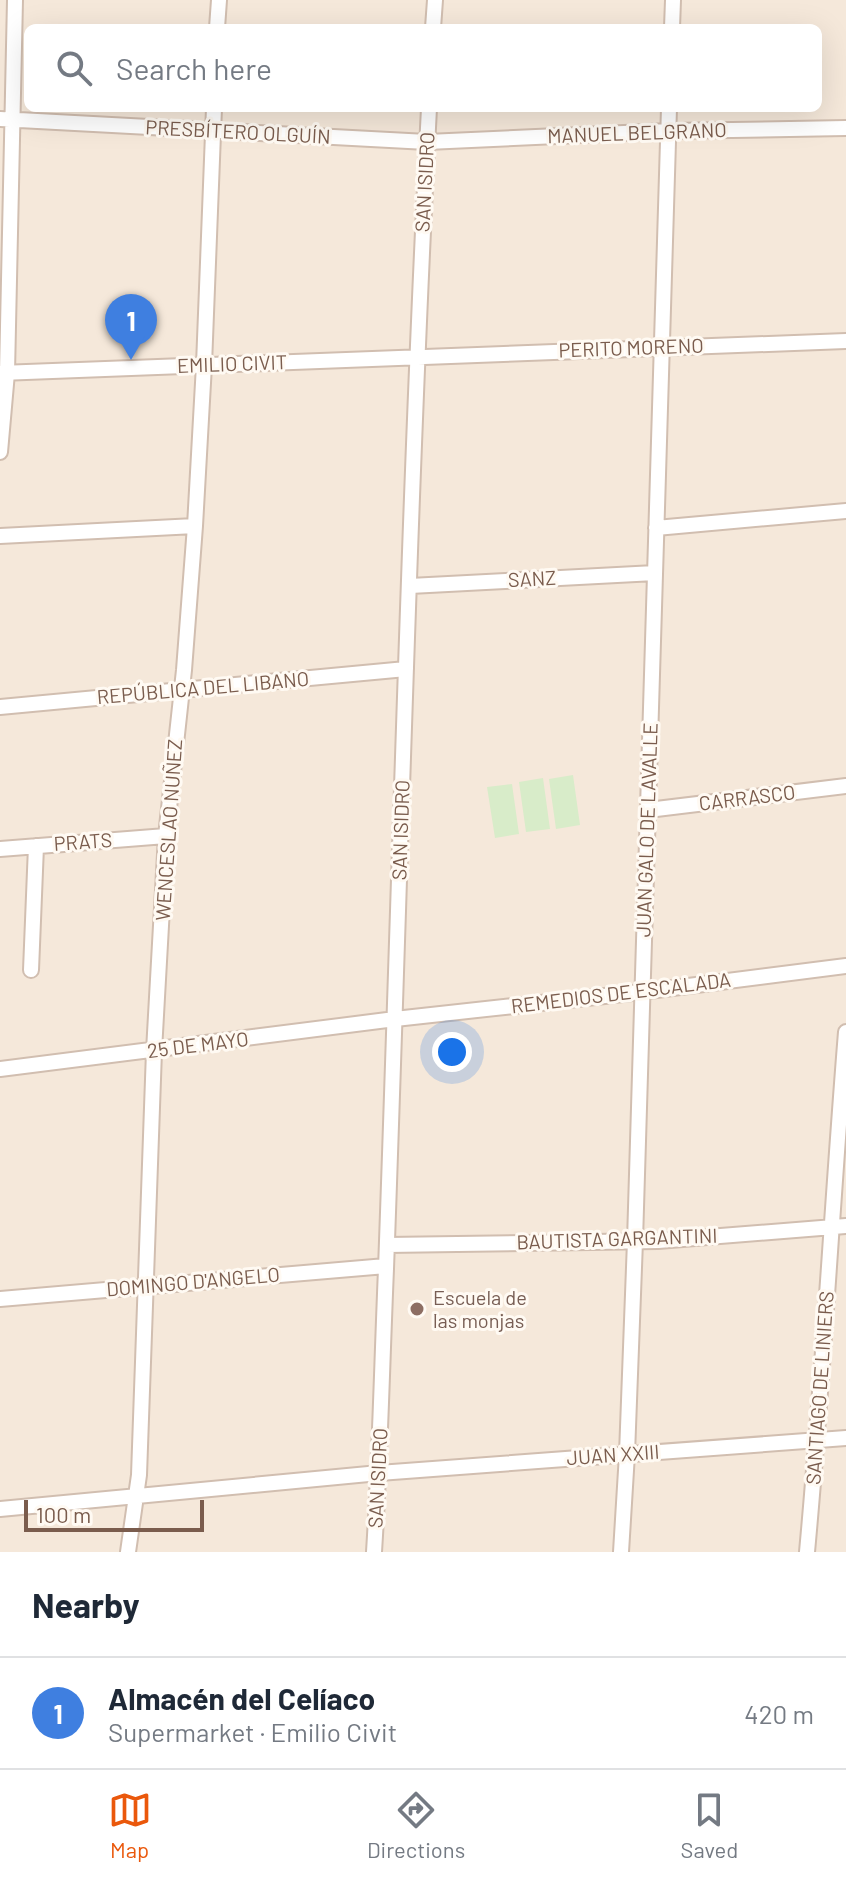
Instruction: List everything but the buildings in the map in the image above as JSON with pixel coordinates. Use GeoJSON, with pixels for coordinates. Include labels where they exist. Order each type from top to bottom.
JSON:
{"type":"FeatureCollection","features":[{"type":"Feature","properties":{"kind":"street"},"geometry":{"type":"LineString","coordinates":[[0,452],[4,373],[6,120],[15,0]]}},
{"type":"Feature","properties":{"kind":"street"},"geometry":{"type":"LineString","coordinates":[[217,24],[219,0]]}},
{"type":"Feature","properties":{"kind":"street"},"geometry":{"type":"LineString","coordinates":[[433,24],[435,0]]}},
{"type":"Feature","properties":{"kind":"street"},"geometry":{"type":"LineString","coordinates":[[672,24],[673,0]]}},
{"type":"Feature","properties":{"kind":"street","name":"WENCESLAO NUÑEZ"},"geometry":{"type":"LineString","coordinates":[[128,1552],[139,1475],[154,1051],[166,836],[195,526],[214,112]]}},
{"type":"Feature","properties":{"kind":"street","name":"SAN ISIDRO"},"geometry":{"type":"LineString","coordinates":[[374,1552],[417,357],[429,112]]}},
{"type":"Feature","properties":{"kind":"street","name":"JUAN GALO DE LAVALLE"},"geometry":{"type":"LineString","coordinates":[[621,1552],[635,1241],[669,112]]}},
{"type":"Feature","properties":{"kind":"street","name":"PRESBÍTERO OLGUÍN"},"geometry":{"type":"LineString","coordinates":[[6,120],[427,142]]}},
{"type":"Feature","properties":{"kind":"street","name":"MANUEL BELGRANO"},"geometry":{"type":"LineString","coordinates":[[427,142],[668,131],[846,128]]}},
{"type":"Feature","properties":{"kind":"street","name":"PERITO MORENO"},"geometry":{"type":"LineString","coordinates":[[417,357],[846,341]]}},
{"type":"Feature","properties":{"kind":"street","name":"EMILIO CIVIT"},"geometry":{"type":"LineString","coordinates":[[4,373],[417,357]]}},
{"type":"Feature","properties":{"kind":"street"},"geometry":{"type":"LineString","coordinates":[[656,528],[846,511]]}},
{"type":"Feature","properties":{"kind":"street"},"geometry":{"type":"LineString","coordinates":[[0,536],[195,526]]}},
{"type":"Feature","properties":{"kind":"street","name":"SANZ"},"geometry":{"type":"LineString","coordinates":[[410,586],[655,573]]}},
{"type":"Feature","properties":{"kind":"street","name":"REPÚBLICA DEL LIBANO"},"geometry":{"type":"LineString","coordinates":[[0,707],[406,669]]}},
{"type":"Feature","properties":{"kind":"street","name":"CARRASCO"},"geometry":{"type":"LineString","coordinates":[[648,810],[846,786]]}},
{"type":"Feature","properties":{"kind":"street","name":"PRATS"},"geometry":{"type":"LineString","coordinates":[[0,849],[166,836]]}},
{"type":"Feature","properties":{"kind":"street"},"geometry":{"type":"LineString","coordinates":[[31,970],[36,846]]}},
{"type":"Feature","properties":{"kind":"street","name":"REMEDIOS DE ESCALADA"},"geometry":{"type":"LineString","coordinates":[[395,1019],[846,966]]}},
{"type":"Feature","properties":{"kind":"street","name":"25 DE MAYO"},"geometry":{"type":"LineString","coordinates":[[0,1069],[395,1019]]}},
{"type":"Feature","properties":{"kind":"street","name":"SANTIAGO DE LINIERS"},"geometry":{"type":"LineString","coordinates":[[807,1552],[846,1032]]}},
{"type":"Feature","properties":{"kind":"street","name":"BAUTISTA GARGANTINI"},"geometry":{"type":"LineString","coordinates":[[387,1245],[635,1241],[846,1226]]}},
{"type":"Feature","properties":{"kind":"street","name":"DOMINGO D'ANGELO"},"geometry":{"type":"LineString","coordinates":[[0,1299],[386,1266]]}},
{"type":"Feature","properties":{"kind":"street","name":"JUAN XXIII"},"geometry":{"type":"LineString","coordinates":[[0,1509],[379,1473],[846,1438]]}},
{"type":"Feature","properties":{"kind":"shaded area"},"geometry":{"type":"Polygon","coordinates":[[[0,0],[846,0],[846,1552],[0,1552],[0,0]]]}},
{"type":"Feature","properties":{"kind":"green space"},"geometry":{"type":"Polygon","coordinates":[[[573,775],[580,825],[556,829],[549,779],[573,775]]]}},
{"type":"Feature","properties":{"kind":"green space"},"geometry":{"type":"Polygon","coordinates":[[[543,778],[550,829],[526,832],[519,782],[543,778]]]}},
{"type":"Feature","properties":{"kind":"green space"},"geometry":{"type":"Polygon","coordinates":[[[512,784],[519,834],[495,838],[487,787],[512,784]]]}},
{"type":"Feature","properties":{"kind":"place","name":"Almacén del Celíaco"},"geometry":{"type":"Point","coordinates":[131,360]}},
{"type":"Feature","properties":{"kind":"place","name":"Escuela de las monjas"},"geometry":{"type":"Point","coordinates":[417,1309]}}]}
